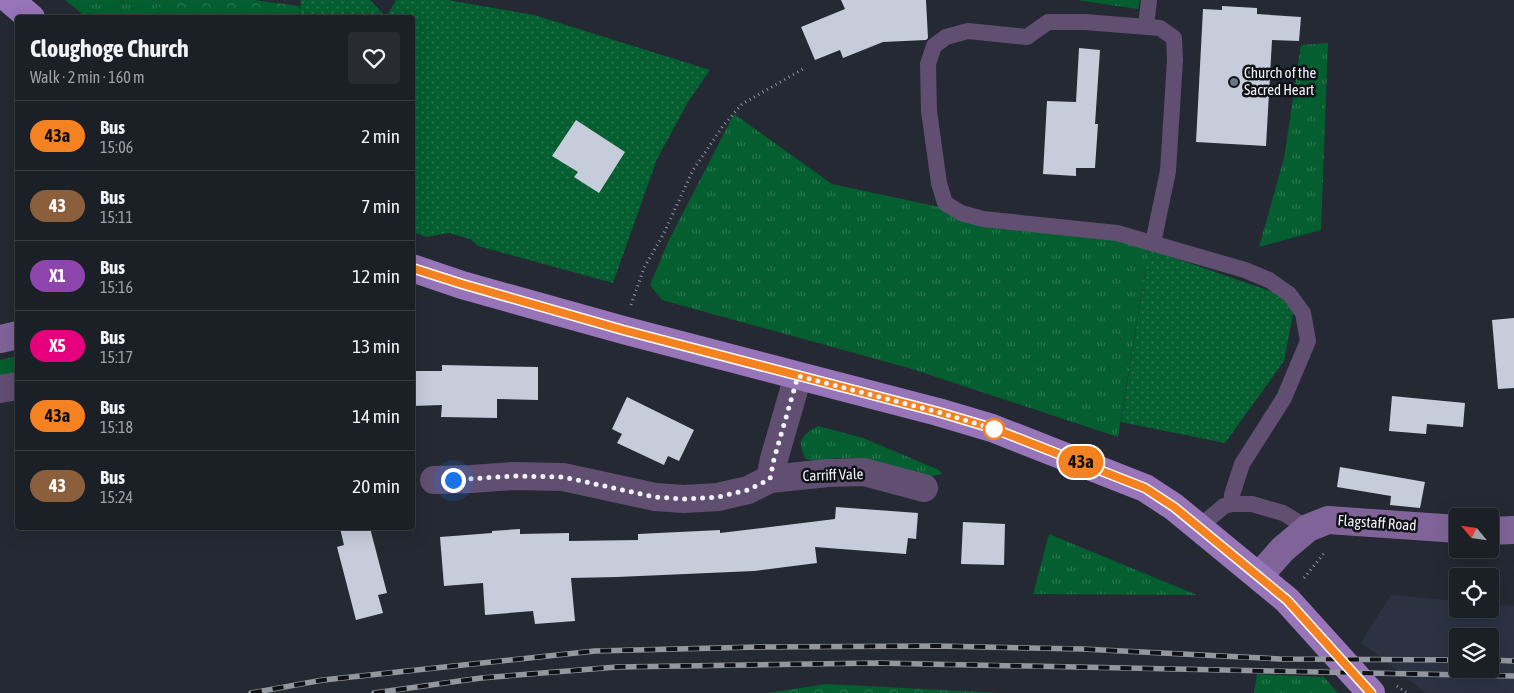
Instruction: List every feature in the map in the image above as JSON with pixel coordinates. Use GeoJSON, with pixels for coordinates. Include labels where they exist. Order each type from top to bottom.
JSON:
{"type":"FeatureCollection","features":[{"type":"Feature","properties":{"kind":"main road"},"geometry":{"type":"LineString","coordinates":[[10,0],[28,15]]}},
{"type":"Feature","properties":{"kind":"main road"},"geometry":{"type":"LineString","coordinates":[[415,269],[623,330],[992,428],[1145,488],[1174,507],[1287,600],[1371,693]]}},
{"type":"Feature","properties":{"kind":"street"},"geometry":{"type":"LineString","coordinates":[[0,339],[15,336]]}},
{"type":"Feature","properties":{"kind":"street"},"geometry":{"type":"LineString","coordinates":[[770,479],[798,376]]}},
{"type":"Feature","properties":{"kind":"street"},"geometry":{"type":"LineString","coordinates":[[0,389],[15,386]]}},
{"type":"Feature","properties":{"kind":"street","name":"Carriff Vale"},"geometry":{"type":"LineString","coordinates":[[434,480],[472,480],[513,476],[563,477],[655,497],[684,499],[726,496],[748,490],[770,479],[828,473],[864,472],[924,488]]}},
{"type":"Feature","properties":{"kind":"street","name":"Flagstaff Road"},"geometry":{"type":"LineString","coordinates":[[1259,576],[1283,548],[1308,528],[1328,520],[1449,528]]}},
{"type":"Feature","properties":{"kind":"street"},"geometry":{"type":"LineString","coordinates":[[1499,531],[1514,530]]}},
{"type":"Feature","properties":{"kind":"lane"},"geometry":{"type":"LineString","coordinates":[[1146,26],[1149,0]]}},
{"type":"Feature","properties":{"kind":"lane"},"geometry":{"type":"LineString","coordinates":[[1153,243],[1168,171],[1175,60],[1174,38],[1160,28],[1146,26],[1085,22],[1048,22],[1027,37],[968,31],[946,37],[934,46],[928,64],[929,112],[939,183],[945,203],[961,213],[982,219],[1117,233],[1245,270],[1269,280],[1290,294],[1303,313],[1308,341],[1284,398],[1242,464],[1232,495],[1232,504]]}},
{"type":"Feature","properties":{"kind":"lane"},"geometry":{"type":"LineString","coordinates":[[1199,527],[1224,506],[1252,504],[1283,513],[1308,528]]}},
{"type":"Feature","properties":{"kind":"path"},"geometry":{"type":"LineString","coordinates":[[623,330],[644,268],[664,232],[693,170],[723,126],[742,104],[803,69]]}},
{"type":"Feature","properties":{"kind":"path"},"geometry":{"type":"LineString","coordinates":[[1309,586],[1304,578],[1350,521]]}},
{"type":"Feature","properties":{"kind":"path"},"geometry":{"type":"LineString","coordinates":[[1396,685],[1406,693]]}},
{"type":"Feature","properties":{"kind":"shaded area"},"geometry":{"type":"Polygon","coordinates":[[[1391,595],[1449,600],[1449,618],[1499,618],[1499,605],[1514,606],[1514,693],[1426,693],[1361,642],[1391,595]]]}},
{"type":"Feature","properties":{"kind":"green space"},"geometry":{"type":"Polygon","coordinates":[[[65,0],[160,0],[154,15],[84,15],[65,0]]]}},
{"type":"Feature","properties":{"kind":"green space"},"geometry":{"type":"Polygon","coordinates":[[[160,0],[254,0],[299,6],[299,15],[154,15],[160,0]]]}},
{"type":"Feature","properties":{"kind":"green space"},"geometry":{"type":"Polygon","coordinates":[[[301,0],[370,0],[384,15],[299,15],[301,0]]]}},
{"type":"Feature","properties":{"kind":"green space"},"geometry":{"type":"Polygon","coordinates":[[[396,0],[448,0],[534,15],[710,70],[688,102],[657,159],[613,283],[478,246],[470,239],[449,233],[426,237],[415,233],[415,15],[387,15],[396,0]]]}},
{"type":"Feature","properties":{"kind":"green space"},"geometry":{"type":"Polygon","coordinates":[[[1077,0],[1140,0],[1138,9],[1077,0]]]}},
{"type":"Feature","properties":{"kind":"green space"},"geometry":{"type":"Polygon","coordinates":[[[1328,43],[1321,230],[1259,247],[1284,158],[1301,45],[1328,43]]]}},
{"type":"Feature","properties":{"kind":"green space"},"geometry":{"type":"Polygon","coordinates":[[[734,114],[832,184],[944,208],[1117,233],[1149,249],[1118,437],[912,369],[662,300],[650,285],[668,242],[734,114]]]}},
{"type":"Feature","properties":{"kind":"green space"},"geometry":{"type":"Polygon","coordinates":[[[1149,249],[1281,295],[1293,314],[1284,361],[1225,443],[1121,422],[1149,249]]]}},
{"type":"Feature","properties":{"kind":"green space"},"geometry":{"type":"Polygon","coordinates":[[[15,356],[15,377],[0,380],[0,360],[15,356]]]}},
{"type":"Feature","properties":{"kind":"green space"},"geometry":{"type":"Polygon","coordinates":[[[818,426],[863,438],[939,470],[942,474],[928,477],[869,459],[835,458],[821,463],[806,459],[801,448],[802,439],[808,432],[818,426]]]}},
{"type":"Feature","properties":{"kind":"green space"},"geometry":{"type":"Polygon","coordinates":[[[1049,534],[1197,595],[1033,594],[1049,534]]]}},
{"type":"Feature","properties":{"kind":"green space"},"geometry":{"type":"Polygon","coordinates":[[[1257,674],[1322,677],[1322,675],[1338,693],[1254,693],[1257,674]]]}},
{"type":"Feature","properties":{"kind":"green space"},"geometry":{"type":"Polygon","coordinates":[[[826,684],[1000,693],[767,693],[826,684]]]}},
{"type":"Feature","properties":{"kind":"building"},"geometry":{"type":"Polygon","coordinates":[[[841,0],[926,0],[928,38],[926,40],[883,42],[843,58],[840,50],[815,60],[801,27],[845,9],[841,0]]]}},
{"type":"Feature","properties":{"kind":"building","name":"Church of the Sacred Heart"},"geometry":{"type":"Polygon","coordinates":[[[1222,6],[1257,8],[1257,14],[1301,17],[1299,41],[1272,40],[1266,146],[1196,142],[1203,9],[1222,10],[1222,6]]]}},
{"type":"Feature","properties":{"kind":"building"},"geometry":{"type":"Polygon","coordinates":[[[1079,48],[1100,50],[1095,124],[1098,124],[1095,168],[1076,168],[1076,176],[1043,174],[1047,101],[1076,102],[1079,48]]]}},
{"type":"Feature","properties":{"kind":"building"},"geometry":{"type":"Polygon","coordinates":[[[576,120],[625,152],[599,193],[574,177],[578,172],[552,156],[576,120]]]}},
{"type":"Feature","properties":{"kind":"building"},"geometry":{"type":"Polygon","coordinates":[[[1514,318],[1514,388],[1498,389],[1492,320],[1514,318]]]}},
{"type":"Feature","properties":{"kind":"building"},"geometry":{"type":"Polygon","coordinates":[[[442,365],[538,367],[538,400],[497,399],[497,418],[441,417],[442,405],[415,406],[415,371],[442,371],[442,365]]]}},
{"type":"Feature","properties":{"kind":"building"},"geometry":{"type":"Polygon","coordinates":[[[1392,396],[1465,403],[1463,427],[1427,424],[1426,434],[1389,431],[1392,396]]]}},
{"type":"Feature","properties":{"kind":"building"},"geometry":{"type":"Polygon","coordinates":[[[627,397],[694,430],[679,461],[668,456],[664,465],[617,443],[622,434],[612,429],[627,397]]]}},
{"type":"Feature","properties":{"kind":"building"},"geometry":{"type":"Polygon","coordinates":[[[1340,467],[1425,482],[1420,508],[1390,505],[1391,496],[1337,487],[1340,467]]]}},
{"type":"Feature","properties":{"kind":"building"},"geometry":{"type":"Polygon","coordinates":[[[836,507],[918,513],[916,539],[908,538],[906,554],[815,547],[817,563],[754,571],[571,578],[575,621],[535,624],[533,611],[485,615],[483,583],[444,586],[440,537],[520,529],[520,534],[569,533],[569,541],[638,540],[638,534],[720,530],[720,533],[835,519],[836,507]]]}},
{"type":"Feature","properties":{"kind":"building"},"geometry":{"type":"Polygon","coordinates":[[[963,522],[1005,524],[1004,565],[961,564],[963,522]]]}},
{"type":"Feature","properties":{"kind":"building"},"geometry":{"type":"Polygon","coordinates":[[[340,530],[371,530],[387,593],[378,595],[383,613],[356,620],[337,547],[344,545],[340,530]]]}},
{"type":"Feature","properties":{"kind":"railway"},"geometry":{"type":"LineString","coordinates":[[251,693],[323,680],[595,651],[758,647],[936,646],[1082,649],[1280,659],[1449,660]]}},
{"type":"Feature","properties":{"kind":"railway"},"geometry":{"type":"LineString","coordinates":[[1499,660],[1514,661]]}},
{"type":"Feature","properties":{"kind":"railway"},"geometry":{"type":"LineString","coordinates":[[374,693],[481,678],[617,667],[877,663],[1514,676]]}},
{"type":"Feature","properties":{"kind":"bus line","name":"43a"},"geometry":{"type":"LineString","coordinates":[[415,269],[623,330],[938,412],[992,428],[1071,457],[1145,488],[1174,507],[1287,600],[1371,693]]}},
{"type":"Feature","properties":{"kind":"place","name":"Church of the Sacred Heart"},"geometry":{"type":"Point","coordinates":[1234,82]}},
{"type":"Feature","properties":{"kind":"route"},"geometry":{"type":"LineString","coordinates":[[453,480],[513,476],[563,477],[655,497],[684,499],[718,497],[748,490],[770,479],[798,376],[938,412],[994,429]]}}]}
